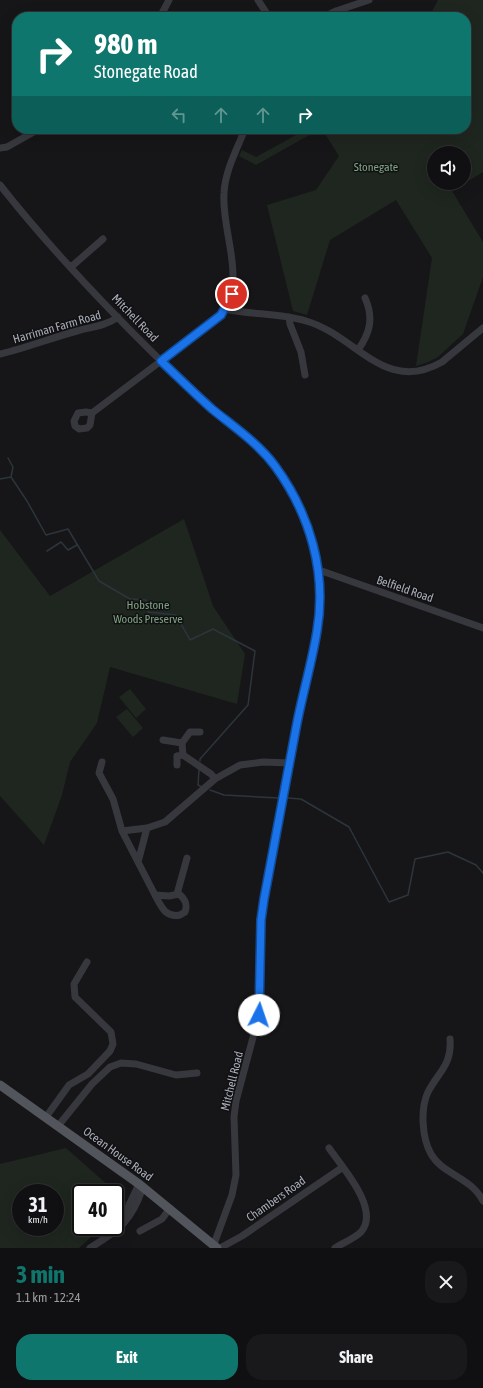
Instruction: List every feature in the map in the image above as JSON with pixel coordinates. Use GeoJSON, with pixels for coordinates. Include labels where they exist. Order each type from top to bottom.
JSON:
{"type":"FeatureCollection","features":[{"type":"Feature","properties":{"kind":"main road","name":"Ocean House Road"},"geometry":{"type":"LineString","coordinates":[[0,1085],[141,1186],[217,1247]]}},
{"type":"Feature","properties":{"kind":"street"},"geometry":{"type":"LineString","coordinates":[[163,12],[169,0]]}},
{"type":"Feature","properties":{"kind":"street"},"geometry":{"type":"LineString","coordinates":[[258,0],[266,12]]}},
{"type":"Feature","properties":{"kind":"street"},"geometry":{"type":"LineString","coordinates":[[334,12],[369,0]]}},
{"type":"Feature","properties":{"kind":"street"},"geometry":{"type":"LineString","coordinates":[[1,150],[30,134]]}},
{"type":"Feature","properties":{"kind":"street"},"geometry":{"type":"LineString","coordinates":[[92,413],[214,322],[225,309],[232,294],[234,278],[224,209],[224,192],[227,176],[243,134]]}},
{"type":"Feature","properties":{"kind":"street","name":"Mitchell Road"},"geometry":{"type":"LineString","coordinates":[[0,185],[71,267],[118,317],[200,398],[253,443],[275,467],[290,491],[308,528],[315,548],[319,570],[320,594],[317,632],[301,702],[264,899],[261,920],[259,1015],[236,1101],[234,1117],[236,1164],[235,1185],[217,1247]]}},
{"type":"Feature","properties":{"kind":"street"},"geometry":{"type":"LineString","coordinates":[[71,267],[103,239]]}},
{"type":"Feature","properties":{"kind":"street"},"geometry":{"type":"LineString","coordinates":[[358,350],[367,336],[370,327],[370,311],[365,298]]}},
{"type":"Feature","properties":{"kind":"street"},"geometry":{"type":"LineString","coordinates":[[225,309],[289,317],[307,321],[334,332],[376,363],[389,370],[404,372],[417,372],[434,367],[483,328]]}},
{"type":"Feature","properties":{"kind":"street","name":"Harriman Farm Road"},"geometry":{"type":"LineString","coordinates":[[0,354],[45,342],[76,331],[110,324],[118,317]]}},
{"type":"Feature","properties":{"kind":"street"},"geometry":{"type":"LineString","coordinates":[[289,317],[290,324],[301,352],[305,375]]}},
{"type":"Feature","properties":{"kind":"street","name":"Belfield Road"},"geometry":{"type":"LineString","coordinates":[[319,570],[483,628]]}},
{"type":"Feature","properties":{"kind":"street"},"geometry":{"type":"LineString","coordinates":[[183,755],[182,743],[190,732],[200,732]]}},
{"type":"Feature","properties":{"kind":"street"},"geometry":{"type":"LineString","coordinates":[[163,740],[182,743]]}},
{"type":"Feature","properties":{"kind":"street"},"geometry":{"type":"LineString","coordinates":[[177,765],[177,756],[183,755],[211,774],[215,779]]}},
{"type":"Feature","properties":{"kind":"street"},"geometry":{"type":"LineString","coordinates":[[102,762],[99,773],[113,799],[122,831],[155,895],[166,913],[176,916],[185,912],[186,906],[184,898],[177,894],[169,896],[155,895]]}},
{"type":"Feature","properties":{"kind":"street"},"geometry":{"type":"LineString","coordinates":[[122,831],[147,828],[165,822],[215,779],[240,765],[263,762],[290,763]]}},
{"type":"Feature","properties":{"kind":"street"},"geometry":{"type":"LineString","coordinates":[[138,862],[147,828]]}},
{"type":"Feature","properties":{"kind":"street"},"geometry":{"type":"LineString","coordinates":[[177,894],[188,858]]}},
{"type":"Feature","properties":{"kind":"street"},"geometry":{"type":"LineString","coordinates":[[46,1117],[69,1084],[88,1074],[110,1051],[113,1044],[111,1032],[74,997],[74,984],[87,962]]}},
{"type":"Feature","properties":{"kind":"street"},"geometry":{"type":"LineString","coordinates":[[450,1039],[451,1048],[447,1065],[428,1093],[425,1105],[423,1131],[427,1145],[437,1162],[465,1180],[483,1201]]}},
{"type":"Feature","properties":{"kind":"street"},"geometry":{"type":"LineString","coordinates":[[58,1126],[92,1084],[110,1066],[121,1063],[136,1064],[176,1075],[197,1073]]}},
{"type":"Feature","properties":{"kind":"street"},"geometry":{"type":"LineString","coordinates":[[329,1148],[361,1196],[365,1207],[366,1224],[361,1232],[335,1248]]}},
{"type":"Feature","properties":{"kind":"street","name":"Chambers Road"},"geometry":{"type":"LineString","coordinates":[[217,1247],[242,1236],[343,1167]]}},
{"type":"Feature","properties":{"kind":"street"},"geometry":{"type":"LineString","coordinates":[[90,1248],[116,1231],[141,1186]]}},
{"type":"Feature","properties":{"kind":"street"},"geometry":{"type":"LineString","coordinates":[[140,1231],[162,1218],[170,1208]]}},
{"type":"Feature","properties":{"kind":"green space","name":"Stonegate"},"geometry":{"type":"Polygon","coordinates":[[[438,0],[483,0],[483,172],[471,179],[471,146],[427,146],[427,190],[454,190],[452,191],[483,242],[483,277],[463,334],[438,357],[416,366],[432,258],[396,200],[330,240],[307,315],[293,311],[267,205],[316,190],[339,156],[325,134],[471,134],[471,12],[432,12],[438,0]]]}},
{"type":"Feature","properties":{"kind":"green space"},"geometry":{"type":"Polygon","coordinates":[[[298,134],[311,134],[256,165],[239,156],[242,150],[256,157],[298,134]]]}},
{"type":"Feature","properties":{"kind":"green space","name":"Hobstone Woods Preserve"},"geometry":{"type":"Polygon","coordinates":[[[184,519],[213,606],[245,654],[237,704],[110,667],[97,723],[70,762],[62,795],[44,845],[0,796],[0,530],[50,596],[184,519]]]}},
{"type":"Feature","properties":{"kind":"green space"},"geometry":{"type":"Polygon","coordinates":[[[130,689],[146,709],[136,718],[119,697],[130,689]]]}},
{"type":"Feature","properties":{"kind":"green space"},"geometry":{"type":"Polygon","coordinates":[[[127,709],[143,728],[133,737],[116,717],[127,709]]]}},
{"type":"Feature","properties":{"kind":"green space"},"geometry":{"type":"Polygon","coordinates":[[[66,1148],[107,1184],[72,1184],[72,1236],[92,1236],[79,1248],[0,1248],[0,1164],[66,1148]]]}},
{"type":"Feature","properties":{"kind":"waterway"},"geometry":{"type":"LineString","coordinates":[[8,458],[13,467],[11,477]]}},
{"type":"Feature","properties":{"kind":"waterway"},"geometry":{"type":"LineString","coordinates":[[0,479],[11,477],[27,501],[46,535],[68,529],[99,581],[130,599],[146,600],[148,612],[176,615],[190,640],[213,629],[255,651],[248,705],[200,759],[200,761]]}},
{"type":"Feature","properties":{"kind":"waterway"},"geometry":{"type":"LineString","coordinates":[[47,551],[61,542],[68,550],[77,545]]}},
{"type":"Feature","properties":{"kind":"waterway"},"geometry":{"type":"LineString","coordinates":[[199,770],[198,785],[202,787]]}},
{"type":"Feature","properties":{"kind":"waterway"},"geometry":{"type":"LineString","coordinates":[[210,790],[224,795],[279,798]]}},
{"type":"Feature","properties":{"kind":"waterway"},"geometry":{"type":"LineString","coordinates":[[288,798],[301,799],[349,827],[389,902],[408,895],[415,859],[448,852],[476,865],[483,873]]}},
{"type":"Feature","properties":{"kind":"route"},"geometry":{"type":"LineString","coordinates":[[232,294],[225,309],[214,322],[161,361],[200,398],[265,454],[285,481],[312,539],[319,570],[320,588],[317,632],[294,738],[261,920],[259,1015]]}}]}
